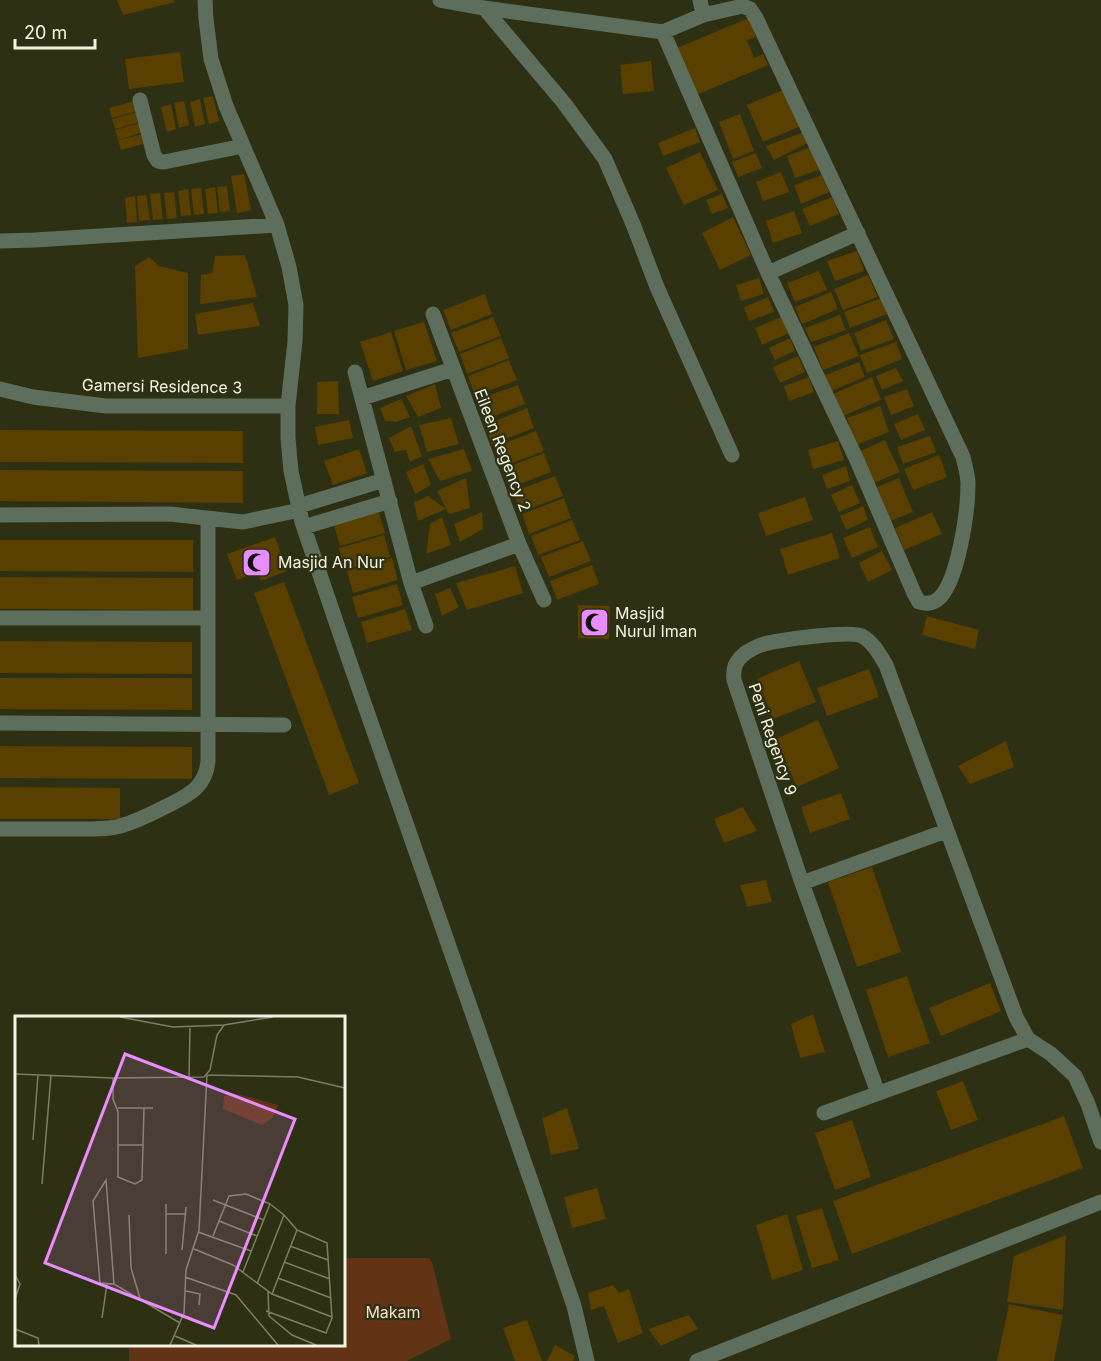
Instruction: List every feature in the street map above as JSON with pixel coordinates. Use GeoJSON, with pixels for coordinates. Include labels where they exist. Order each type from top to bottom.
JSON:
{"type":"FeatureCollection","features":[{"type":"Feature","properties":{"kind":"street"},"geometry":{"type":"LineString","coordinates":[[206,0],[211,59],[226,106],[277,225],[289,267],[296,305],[295,341],[288,406],[289,449],[291,471],[304,528],[574,1306],[587,1361]]}},
{"type":"Feature","properties":{"kind":"street"},"geometry":{"type":"LineString","coordinates":[[440,0],[663,32],[701,8],[743,6],[750,9],[963,457],[969,482],[960,551],[944,592],[936,601],[927,604],[919,602],[914,593],[856,458],[768,273],[663,32]]}},
{"type":"Feature","properties":{"kind":"street"},"geometry":{"type":"LineString","coordinates":[[484,8],[564,103],[605,159],[657,287],[732,455]]}},
{"type":"Feature","properties":{"kind":"street"},"geometry":{"type":"LineString","coordinates":[[140,100],[154,155],[158,161],[165,162],[243,146]]}},
{"type":"Feature","properties":{"kind":"street"},"geometry":{"type":"LineString","coordinates":[[0,241],[277,225]]}},
{"type":"Feature","properties":{"kind":"street"},"geometry":{"type":"LineString","coordinates":[[768,273],[858,232]]}},
{"type":"Feature","properties":{"kind":"street","name":"Eileen Regency 2"},"geometry":{"type":"LineString","coordinates":[[433,314],[519,544],[544,600]]}},
{"type":"Feature","properties":{"kind":"street"},"geometry":{"type":"LineString","coordinates":[[363,398],[453,369]]}},
{"type":"Feature","properties":{"kind":"street"},"geometry":{"type":"LineString","coordinates":[[355,372],[411,583],[426,626]]}},
{"type":"Feature","properties":{"kind":"street","name":"Gamersi Residence 3"},"geometry":{"type":"LineString","coordinates":[[0,389],[33,397],[106,406],[288,406]]}},
{"type":"Feature","properties":{"kind":"street"},"geometry":{"type":"LineString","coordinates":[[0,515],[170,514],[243,522],[299,508],[384,480]]}},
{"type":"Feature","properties":{"kind":"street"},"geometry":{"type":"LineString","coordinates":[[304,528],[390,501]]}},
{"type":"Feature","properties":{"kind":"street"},"geometry":{"type":"LineString","coordinates":[[0,829],[115,827],[153,813],[181,799],[196,789],[203,780],[207,771],[208,724],[208,519]]}},
{"type":"Feature","properties":{"kind":"street"},"geometry":{"type":"LineString","coordinates":[[411,583],[519,544]]}},
{"type":"Feature","properties":{"kind":"street"},"geometry":{"type":"LineString","coordinates":[[0,618],[208,618]]}},
{"type":"Feature","properties":{"kind":"street","name":"Peni Regency 9"},"geometry":{"type":"LineString","coordinates":[[878,1094],[802,883],[734,680],[733,671],[740,658],[764,644],[817,636],[850,634],[861,636],[876,649],[886,665],[1016,1017],[1028,1039],[1052,1054],[1075,1076],[1088,1104],[1101,1142]]}},
{"type":"Feature","properties":{"kind":"street"},"geometry":{"type":"LineString","coordinates":[[0,723],[284,725]]}},
{"type":"Feature","properties":{"kind":"street"},"geometry":{"type":"LineString","coordinates":[[802,883],[946,831]]}},
{"type":"Feature","properties":{"kind":"street"},"geometry":{"type":"LineString","coordinates":[[825,1113],[1028,1039]]}},
{"type":"Feature","properties":{"kind":"street"},"geometry":{"type":"LineString","coordinates":[[697,1361],[1101,1202]]}},
{"type":"Feature","properties":{"kind":"green space","name":"Makam"},"geometry":{"type":"Polygon","coordinates":[[[345,1258],[429,1258],[432,1262],[451,1339],[407,1361],[129,1361],[129,1346],[345,1346],[345,1258]]]}},
{"type":"Feature","properties":{"kind":"building"},"geometry":{"type":"Polygon","coordinates":[[[117,0],[174,0],[175,2],[123,15],[117,0]]]}},
{"type":"Feature","properties":{"kind":"building"},"geometry":{"type":"Polygon","coordinates":[[[749,18],[756,37],[747,40],[754,58],[763,54],[768,65],[696,95],[677,48],[749,18]]]}},
{"type":"Feature","properties":{"kind":"building"},"geometry":{"type":"Polygon","coordinates":[[[180,52],[184,82],[129,89],[125,59],[180,52]]]}},
{"type":"Feature","properties":{"kind":"building"},"geometry":{"type":"Polygon","coordinates":[[[651,61],[654,91],[623,94],[620,65],[651,61]]]}},
{"type":"Feature","properties":{"kind":"building"},"geometry":{"type":"Polygon","coordinates":[[[785,89],[801,126],[763,142],[747,105],[785,89]]]}},
{"type":"Feature","properties":{"kind":"building"},"geometry":{"type":"Polygon","coordinates":[[[213,96],[219,121],[209,124],[203,98],[213,96]]]}},
{"type":"Feature","properties":{"kind":"building"},"geometry":{"type":"Polygon","coordinates":[[[200,99],[205,124],[195,127],[190,102],[200,99]]]}},
{"type":"Feature","properties":{"kind":"building"},"geometry":{"type":"Polygon","coordinates":[[[134,101],[137,111],[112,118],[109,108],[134,101]]]}},
{"type":"Feature","properties":{"kind":"building"},"geometry":{"type":"Polygon","coordinates":[[[184,101],[189,125],[179,128],[174,103],[184,101]]]}},
{"type":"Feature","properties":{"kind":"building"},"geometry":{"type":"Polygon","coordinates":[[[171,104],[176,129],[167,132],[161,107],[171,104]]]}},
{"type":"Feature","properties":{"kind":"building"},"geometry":{"type":"Polygon","coordinates":[[[137,112],[140,122],[115,129],[112,119],[137,112]]]}},
{"type":"Feature","properties":{"kind":"building"},"geometry":{"type":"Polygon","coordinates":[[[740,114],[754,151],[733,159],[719,122],[740,114]]]}},
{"type":"Feature","properties":{"kind":"building"},"geometry":{"type":"Polygon","coordinates":[[[140,123],[143,132],[118,140],[115,130],[140,123]]]}},
{"type":"Feature","properties":{"kind":"building"},"geometry":{"type":"Polygon","coordinates":[[[695,128],[700,142],[663,156],[658,143],[695,128]]]}},
{"type":"Feature","properties":{"kind":"building"},"geometry":{"type":"Polygon","coordinates":[[[804,132],[808,143],[774,160],[766,146],[804,132]]]}},
{"type":"Feature","properties":{"kind":"building"},"geometry":{"type":"Polygon","coordinates":[[[143,134],[146,143],[121,150],[118,140],[143,134]]]}},
{"type":"Feature","properties":{"kind":"building"},"geometry":{"type":"Polygon","coordinates":[[[810,147],[819,170],[795,178],[787,156],[810,147]]]}},
{"type":"Feature","properties":{"kind":"building"},"geometry":{"type":"Polygon","coordinates":[[[700,152],[718,190],[684,205],[666,168],[700,152]]]}},
{"type":"Feature","properties":{"kind":"building"},"geometry":{"type":"Polygon","coordinates":[[[756,153],[762,168],[738,177],[732,162],[756,153]]]}},
{"type":"Feature","properties":{"kind":"building"},"geometry":{"type":"Polygon","coordinates":[[[781,172],[789,192],[763,201],[756,182],[781,172]]]}},
{"type":"Feature","properties":{"kind":"building"},"geometry":{"type":"Polygon","coordinates":[[[244,174],[251,210],[237,213],[231,176],[244,174]]]}},
{"type":"Feature","properties":{"kind":"building"},"geometry":{"type":"Polygon","coordinates":[[[822,175],[829,192],[801,204],[794,185],[822,175]]]}},
{"type":"Feature","properties":{"kind":"building"},"geometry":{"type":"Polygon","coordinates":[[[227,186],[230,211],[220,212],[217,187],[227,186]]]}},
{"type":"Feature","properties":{"kind":"building"},"geometry":{"type":"Polygon","coordinates":[[[215,187],[218,213],[208,214],[205,189],[215,187]]]}},
{"type":"Feature","properties":{"kind":"building"},"geometry":{"type":"Polygon","coordinates":[[[201,188],[204,214],[194,215],[191,189],[201,188]]]}},
{"type":"Feature","properties":{"kind":"building"},"geometry":{"type":"Polygon","coordinates":[[[188,189],[191,215],[181,216],[178,191],[188,189]]]}},
{"type":"Feature","properties":{"kind":"building"},"geometry":{"type":"Polygon","coordinates":[[[174,192],[177,218],[167,219],[164,193],[174,192]]]}},
{"type":"Feature","properties":{"kind":"building"},"geometry":{"type":"Polygon","coordinates":[[[160,193],[163,219],[153,220],[150,194],[160,193]]]}},
{"type":"Feature","properties":{"kind":"building"},"geometry":{"type":"Polygon","coordinates":[[[722,194],[728,208],[712,214],[706,200],[722,194]]]}},
{"type":"Feature","properties":{"kind":"building"},"geometry":{"type":"Polygon","coordinates":[[[146,195],[150,220],[139,221],[137,196],[146,195]]]}},
{"type":"Feature","properties":{"kind":"building"},"geometry":{"type":"Polygon","coordinates":[[[135,196],[137,222],[127,223],[125,198],[135,196]]]}},
{"type":"Feature","properties":{"kind":"building"},"geometry":{"type":"Polygon","coordinates":[[[832,197],[839,214],[810,226],[802,209],[832,197]]]}},
{"type":"Feature","properties":{"kind":"building"},"geometry":{"type":"Polygon","coordinates":[[[794,211],[802,233],[773,243],[766,221],[794,211]]]}},
{"type":"Feature","properties":{"kind":"building"},"geometry":{"type":"Polygon","coordinates":[[[733,217],[751,255],[720,270],[702,233],[733,217]]]}},
{"type":"Feature","properties":{"kind":"building"},"geometry":{"type":"Polygon","coordinates":[[[857,251],[864,271],[835,281],[827,261],[857,251]]]}},
{"type":"Feature","properties":{"kind":"building"},"geometry":{"type":"Polygon","coordinates":[[[245,255],[257,297],[200,304],[201,275],[212,273],[215,256],[245,255]]]}},
{"type":"Feature","properties":{"kind":"building"},"geometry":{"type":"Polygon","coordinates":[[[149,257],[159,266],[188,273],[188,349],[138,358],[135,266],[149,257]]]}},
{"type":"Feature","properties":{"kind":"building"},"geometry":{"type":"Polygon","coordinates":[[[819,271],[827,290],[795,302],[787,283],[819,271]]]}},
{"type":"Feature","properties":{"kind":"building"},"geometry":{"type":"Polygon","coordinates":[[[868,275],[878,297],[843,310],[834,289],[868,275]]]}},
{"type":"Feature","properties":{"kind":"building"},"geometry":{"type":"Polygon","coordinates":[[[759,278],[764,294],[741,301],[736,285],[759,278]]]}},
{"type":"Feature","properties":{"kind":"building"},"geometry":{"type":"Polygon","coordinates":[[[831,292],[838,309],[802,324],[795,307],[831,292]]]}},
{"type":"Feature","properties":{"kind":"building"},"geometry":{"type":"Polygon","coordinates":[[[485,294],[492,314],[451,330],[443,310],[485,294]]]}},
{"type":"Feature","properties":{"kind":"building"},"geometry":{"type":"Polygon","coordinates":[[[768,297],[774,312],[749,321],[744,307],[768,297]]]}},
{"type":"Feature","properties":{"kind":"building"},"geometry":{"type":"Polygon","coordinates":[[[881,298],[887,314],[850,328],[844,312],[881,298]]]}},
{"type":"Feature","properties":{"kind":"building"},"geometry":{"type":"Polygon","coordinates":[[[253,303],[260,326],[198,335],[195,314],[253,303]]]}},
{"type":"Feature","properties":{"kind":"building"},"geometry":{"type":"Polygon","coordinates":[[[840,315],[846,330],[811,342],[805,328],[840,315]]]}},
{"type":"Feature","properties":{"kind":"building"},"geometry":{"type":"Polygon","coordinates":[[[783,316],[789,333],[762,345],[755,328],[783,316]]]}},
{"type":"Feature","properties":{"kind":"building"},"geometry":{"type":"Polygon","coordinates":[[[493,317],[501,336],[459,352],[451,333],[493,317]]]}},
{"type":"Feature","properties":{"kind":"building"},"geometry":{"type":"Polygon","coordinates":[[[886,320],[894,339],[861,351],[854,333],[886,320]]]}},
{"type":"Feature","properties":{"kind":"building"},"geometry":{"type":"Polygon","coordinates":[[[424,322],[437,361],[406,370],[394,331],[424,322]]]}},
{"type":"Feature","properties":{"kind":"building"},"geometry":{"type":"Polygon","coordinates":[[[391,332],[403,371],[373,381],[360,342],[391,332]]]}},
{"type":"Feature","properties":{"kind":"building"},"geometry":{"type":"Polygon","coordinates":[[[849,333],[859,356],[823,370],[814,347],[849,333]]]}},
{"type":"Feature","properties":{"kind":"building"},"geometry":{"type":"Polygon","coordinates":[[[501,338],[509,358],[467,374],[460,354],[501,338]]]}},
{"type":"Feature","properties":{"kind":"building"},"geometry":{"type":"Polygon","coordinates":[[[790,338],[795,351],[775,360],[769,348],[790,338]]]}},
{"type":"Feature","properties":{"kind":"building"},"geometry":{"type":"Polygon","coordinates":[[[896,342],[902,359],[867,373],[860,355],[896,342]]]}},
{"type":"Feature","properties":{"kind":"building"},"geometry":{"type":"Polygon","coordinates":[[[798,356],[805,372],[780,383],[773,367],[798,356]]]}},
{"type":"Feature","properties":{"kind":"building"},"geometry":{"type":"Polygon","coordinates":[[[509,360],[517,380],[475,396],[468,376],[509,360]]]}},
{"type":"Feature","properties":{"kind":"building"},"geometry":{"type":"Polygon","coordinates":[[[859,362],[865,377],[831,391],[825,375],[859,362]]]}},
{"type":"Feature","properties":{"kind":"building"},"geometry":{"type":"Polygon","coordinates":[[[896,368],[903,381],[882,390],[876,376],[896,368]]]}},
{"type":"Feature","properties":{"kind":"building"},"geometry":{"type":"Polygon","coordinates":[[[809,377],[814,392],[789,401],[784,386],[809,377]]]}},
{"type":"Feature","properties":{"kind":"building"},"geometry":{"type":"Polygon","coordinates":[[[872,377],[881,400],[843,416],[833,394],[872,377]]]}},
{"type":"Feature","properties":{"kind":"building"},"geometry":{"type":"Polygon","coordinates":[[[338,381],[339,414],[317,414],[317,382],[338,381]]]}},
{"type":"Feature","properties":{"kind":"building"},"geometry":{"type":"Polygon","coordinates":[[[435,384],[441,408],[418,417],[406,396],[435,384]]]}},
{"type":"Feature","properties":{"kind":"building"},"geometry":{"type":"Polygon","coordinates":[[[518,385],[525,404],[484,420],[476,400],[518,385]]]}},
{"type":"Feature","properties":{"kind":"building"},"geometry":{"type":"Polygon","coordinates":[[[907,389],[914,406],[891,415],[884,397],[907,389]]]}},
{"type":"Feature","properties":{"kind":"building"},"geometry":{"type":"Polygon","coordinates":[[[401,399],[410,417],[396,422],[385,421],[380,408],[401,399]]]}},
{"type":"Feature","properties":{"kind":"building"},"geometry":{"type":"Polygon","coordinates":[[[880,406],[889,432],[856,445],[847,418],[880,406]]]}},
{"type":"Feature","properties":{"kind":"building"},"geometry":{"type":"Polygon","coordinates":[[[527,408],[534,428],[492,444],[485,425],[527,408]]]}},
{"type":"Feature","properties":{"kind":"building"},"geometry":{"type":"Polygon","coordinates":[[[918,414],[925,430],[901,440],[894,424],[918,414]]]}},
{"type":"Feature","properties":{"kind":"building"},"geometry":{"type":"Polygon","coordinates":[[[451,418],[459,444],[427,452],[419,425],[451,418]]]}},
{"type":"Feature","properties":{"kind":"building"},"geometry":{"type":"Polygon","coordinates":[[[349,420],[353,438],[318,445],[315,427],[349,420]]]}},
{"type":"Feature","properties":{"kind":"building"},"geometry":{"type":"Polygon","coordinates":[[[411,426],[422,456],[410,462],[406,450],[395,452],[389,438],[411,426]]]}},
{"type":"Feature","properties":{"kind":"building"},"geometry":{"type":"Polygon","coordinates":[[[0,430],[243,431],[243,463],[0,462],[0,430]]]}},
{"type":"Feature","properties":{"kind":"building"},"geometry":{"type":"Polygon","coordinates":[[[536,431],[544,451],[501,467],[494,447],[536,431]]]}},
{"type":"Feature","properties":{"kind":"building"},"geometry":{"type":"Polygon","coordinates":[[[930,436],[936,452],[903,464],[897,447],[930,436]]]}},
{"type":"Feature","properties":{"kind":"building"},"geometry":{"type":"Polygon","coordinates":[[[885,440],[900,472],[874,483],[860,451],[885,440]]]}},
{"type":"Feature","properties":{"kind":"building"},"geometry":{"type":"Polygon","coordinates":[[[838,441],[844,460],[813,469],[808,450],[838,441]]]}},
{"type":"Feature","properties":{"kind":"building"},"geometry":{"type":"Polygon","coordinates":[[[359,449],[367,473],[333,485],[324,461],[359,449]]]}},
{"type":"Feature","properties":{"kind":"building"},"geometry":{"type":"Polygon","coordinates":[[[464,449],[472,471],[440,481],[428,459],[464,449]]]}},
{"type":"Feature","properties":{"kind":"building"},"geometry":{"type":"Polygon","coordinates":[[[544,453],[551,472],[510,488],[502,469],[544,453]]]}},
{"type":"Feature","properties":{"kind":"building"},"geometry":{"type":"Polygon","coordinates":[[[939,455],[947,477],[913,490],[904,469],[939,455]]]}},
{"type":"Feature","properties":{"kind":"building"},"geometry":{"type":"Polygon","coordinates":[[[423,464],[431,485],[415,494],[406,472],[423,464]]]}},
{"type":"Feature","properties":{"kind":"building"},"geometry":{"type":"Polygon","coordinates":[[[846,466],[850,481],[827,489],[822,475],[846,466]]]}},
{"type":"Feature","properties":{"kind":"building"},"geometry":{"type":"Polygon","coordinates":[[[0,470],[243,471],[243,503],[0,501],[0,470]]]}},
{"type":"Feature","properties":{"kind":"building"},"geometry":{"type":"Polygon","coordinates":[[[555,476],[563,496],[521,512],[513,492],[555,476]]]}},
{"type":"Feature","properties":{"kind":"building"},"geometry":{"type":"Polygon","coordinates":[[[466,478],[470,508],[449,514],[437,491],[466,478]]]}},
{"type":"Feature","properties":{"kind":"building"},"geometry":{"type":"Polygon","coordinates":[[[899,478],[913,512],[890,521],[877,487],[899,478]]]}},
{"type":"Feature","properties":{"kind":"building"},"geometry":{"type":"Polygon","coordinates":[[[852,485],[860,503],[839,512],[831,495],[852,485]]]}},
{"type":"Feature","properties":{"kind":"building"},"geometry":{"type":"Polygon","coordinates":[[[428,496],[446,509],[418,521],[414,502],[428,496]]]}},
{"type":"Feature","properties":{"kind":"building"},"geometry":{"type":"Polygon","coordinates":[[[805,497],[813,520],[766,536],[758,513],[805,497]]]}},
{"type":"Feature","properties":{"kind":"building"},"geometry":{"type":"Polygon","coordinates":[[[564,498],[571,518],[529,534],[522,514],[564,498]]]}},
{"type":"Feature","properties":{"kind":"building"},"geometry":{"type":"Polygon","coordinates":[[[863,506],[868,520],[846,530],[840,516],[863,506]]]}},
{"type":"Feature","properties":{"kind":"building"},"geometry":{"type":"Polygon","coordinates":[[[379,512],[385,533],[340,546],[334,525],[379,512]]]}},
{"type":"Feature","properties":{"kind":"building"},"geometry":{"type":"Polygon","coordinates":[[[482,512],[483,529],[460,542],[454,524],[482,512]]]}},
{"type":"Feature","properties":{"kind":"building"},"geometry":{"type":"Polygon","coordinates":[[[932,512],[942,534],[904,550],[895,528],[932,512]]]}},
{"type":"Feature","properties":{"kind":"building"},"geometry":{"type":"Polygon","coordinates":[[[442,517],[451,545],[426,554],[430,524],[442,517]]]}},
{"type":"Feature","properties":{"kind":"building"},"geometry":{"type":"Polygon","coordinates":[[[572,520],[580,540],[538,555],[531,536],[572,520]]]}},
{"type":"Feature","properties":{"kind":"building"},"geometry":{"type":"Polygon","coordinates":[[[870,527],[878,547],[852,558],[843,538],[870,527]]]}},
{"type":"Feature","properties":{"kind":"building"},"geometry":{"type":"Polygon","coordinates":[[[832,533],[840,558],[788,575],[780,549],[832,533]]]}},
{"type":"Feature","properties":{"kind":"building"},"geometry":{"type":"Polygon","coordinates":[[[384,535],[390,557],[345,570],[339,548],[384,535]]]}},
{"type":"Feature","properties":{"kind":"building","name":"Masjid An Nur"},"geometry":{"type":"Polygon","coordinates":[[[275,537],[287,571],[261,581],[258,572],[237,580],[227,554],[275,537]]]}},
{"type":"Feature","properties":{"kind":"building"},"geometry":{"type":"Polygon","coordinates":[[[0,540],[193,540],[193,572],[0,571],[0,540]]]}},
{"type":"Feature","properties":{"kind":"building"},"geometry":{"type":"Polygon","coordinates":[[[583,541],[591,561],[549,577],[541,557],[583,541]]]}},
{"type":"Feature","properties":{"kind":"building"},"geometry":{"type":"Polygon","coordinates":[[[882,551],[892,570],[868,582],[859,563],[882,551]]]}},
{"type":"Feature","properties":{"kind":"building"},"geometry":{"type":"Polygon","coordinates":[[[392,558],[398,580],[353,593],[347,571],[392,558]]]}},
{"type":"Feature","properties":{"kind":"building"},"geometry":{"type":"Polygon","coordinates":[[[592,565],[599,584],[557,600],[550,581],[592,565]]]}},
{"type":"Feature","properties":{"kind":"building"},"geometry":{"type":"Polygon","coordinates":[[[515,566],[523,593],[467,610],[456,583],[515,566]]]}},
{"type":"Feature","properties":{"kind":"building"},"geometry":{"type":"Polygon","coordinates":[[[0,577],[193,578],[193,610],[0,609],[0,577]]]}},
{"type":"Feature","properties":{"kind":"building"},"geometry":{"type":"Polygon","coordinates":[[[284,582],[359,783],[329,795],[254,593],[284,582]]]}},
{"type":"Feature","properties":{"kind":"building"},"geometry":{"type":"Polygon","coordinates":[[[397,584],[403,605],[358,618],[352,597],[397,584]]]}},
{"type":"Feature","properties":{"kind":"building"},"geometry":{"type":"Polygon","coordinates":[[[450,588],[459,607],[442,616],[435,594],[450,588]]]}},
{"type":"Feature","properties":{"kind":"building","name":"Masjid Nurul Iman"},"geometry":{"type":"Polygon","coordinates":[[[578,605],[610,606],[609,639],[578,638],[578,605]]]}},
{"type":"Feature","properties":{"kind":"building"},"geometry":{"type":"Polygon","coordinates":[[[405,609],[412,630],[367,643],[361,622],[405,609]]]}},
{"type":"Feature","properties":{"kind":"building"},"geometry":{"type":"Polygon","coordinates":[[[927,616],[979,630],[975,649],[922,635],[927,616]]]}},
{"type":"Feature","properties":{"kind":"building"},"geometry":{"type":"Polygon","coordinates":[[[0,641],[192,642],[192,674],[0,673],[0,641]]]}},
{"type":"Feature","properties":{"kind":"building"},"geometry":{"type":"Polygon","coordinates":[[[799,661],[816,702],[773,719],[757,679],[799,661]]]}},
{"type":"Feature","properties":{"kind":"building"},"geometry":{"type":"Polygon","coordinates":[[[869,669],[879,697],[827,716],[817,688],[869,669]]]}},
{"type":"Feature","properties":{"kind":"building"},"geometry":{"type":"Polygon","coordinates":[[[0,678],[192,678],[192,710],[0,709],[0,678]]]}},
{"type":"Feature","properties":{"kind":"building"},"geometry":{"type":"Polygon","coordinates":[[[818,720],[839,768],[797,787],[776,739],[818,720]]]}},
{"type":"Feature","properties":{"kind":"building"},"geometry":{"type":"Polygon","coordinates":[[[1006,741],[1014,767],[970,784],[958,766],[1006,741]]]}},
{"type":"Feature","properties":{"kind":"building"},"geometry":{"type":"Polygon","coordinates":[[[0,746],[192,747],[192,779],[0,778],[0,746]]]}},
{"type":"Feature","properties":{"kind":"building"},"geometry":{"type":"Polygon","coordinates":[[[0,787],[120,788],[120,819],[0,819],[0,787]]]}},
{"type":"Feature","properties":{"kind":"building"},"geometry":{"type":"Polygon","coordinates":[[[841,793],[850,819],[810,833],[801,807],[841,793]]]}},
{"type":"Feature","properties":{"kind":"building"},"geometry":{"type":"Polygon","coordinates":[[[743,807],[757,831],[724,843],[714,819],[743,807]]]}},
{"type":"Feature","properties":{"kind":"building"},"geometry":{"type":"Polygon","coordinates":[[[872,867],[901,952],[857,967],[828,882],[872,867]]]}},
{"type":"Feature","properties":{"kind":"building"},"geometry":{"type":"Polygon","coordinates":[[[766,880],[772,902],[747,907],[740,885],[766,880]]]}},
{"type":"Feature","properties":{"kind":"building"},"geometry":{"type":"Polygon","coordinates":[[[907,976],[930,1043],[888,1057],[866,990],[907,976]]]}},
{"type":"Feature","properties":{"kind":"building"},"geometry":{"type":"Polygon","coordinates":[[[990,983],[1001,1011],[941,1036],[929,1008],[990,983]]]}},
{"type":"Feature","properties":{"kind":"building"},"geometry":{"type":"Polygon","coordinates":[[[813,1014],[825,1052],[800,1058],[791,1024],[813,1014]]]}},
{"type":"Feature","properties":{"kind":"building"},"geometry":{"type":"Polygon","coordinates":[[[963,1081],[978,1120],[951,1130],[936,1091],[963,1081]]]}},
{"type":"Feature","properties":{"kind":"building"},"geometry":{"type":"Polygon","coordinates":[[[567,1108],[579,1149],[551,1155],[542,1118],[567,1108]]]}},
{"type":"Feature","properties":{"kind":"building"},"geometry":{"type":"Polygon","coordinates":[[[1064,1116],[1083,1168],[852,1254],[833,1201],[1064,1116]]]}},
{"type":"Feature","properties":{"kind":"building"},"geometry":{"type":"Polygon","coordinates":[[[852,1120],[871,1177],[835,1190],[815,1133],[852,1120]]]}},
{"type":"Feature","properties":{"kind":"building"},"geometry":{"type":"Polygon","coordinates":[[[597,1188],[606,1219],[572,1228],[564,1197],[597,1188]]]}},
{"type":"Feature","properties":{"kind":"building"},"geometry":{"type":"Polygon","coordinates":[[[822,1208],[839,1260],[812,1268],[796,1216],[822,1208]]]}},
{"type":"Feature","properties":{"kind":"building"},"geometry":{"type":"Polygon","coordinates":[[[787,1214],[803,1270],[772,1280],[756,1225],[787,1214]]]}},
{"type":"Feature","properties":{"kind":"building"},"geometry":{"type":"Polygon","coordinates":[[[1066,1235],[1063,1310],[1007,1302],[1014,1256],[1066,1235]]]}},
{"type":"Feature","properties":{"kind":"building"},"geometry":{"type":"Polygon","coordinates":[[[613,1285],[619,1293],[629,1289],[643,1333],[618,1343],[604,1306],[591,1310],[588,1293],[613,1285]]]}},
{"type":"Feature","properties":{"kind":"building"},"geometry":{"type":"Polygon","coordinates":[[[1009,1304],[1063,1315],[1054,1361],[997,1361],[1009,1304]]]}},
{"type":"Feature","properties":{"kind":"building"},"geometry":{"type":"Polygon","coordinates":[[[689,1315],[698,1329],[661,1346],[648,1329],[689,1315]]]}},
{"type":"Feature","properties":{"kind":"building"},"geometry":{"type":"Polygon","coordinates":[[[527,1320],[542,1361],[515,1361],[503,1328],[527,1320]]]}},
{"type":"Feature","properties":{"kind":"building"},"geometry":{"type":"Polygon","coordinates":[[[555,1345],[575,1356],[573,1361],[547,1361],[555,1345]]]}},
{"type":"Feature","properties":{"kind":"place","name":"Masjid An Nur"},"geometry":{"type":"Point","coordinates":[257,562]}},
{"type":"Feature","properties":{"kind":"place","name":"Masjid Nurul Iman"},"geometry":{"type":"Point","coordinates":[594,622]}}]}
